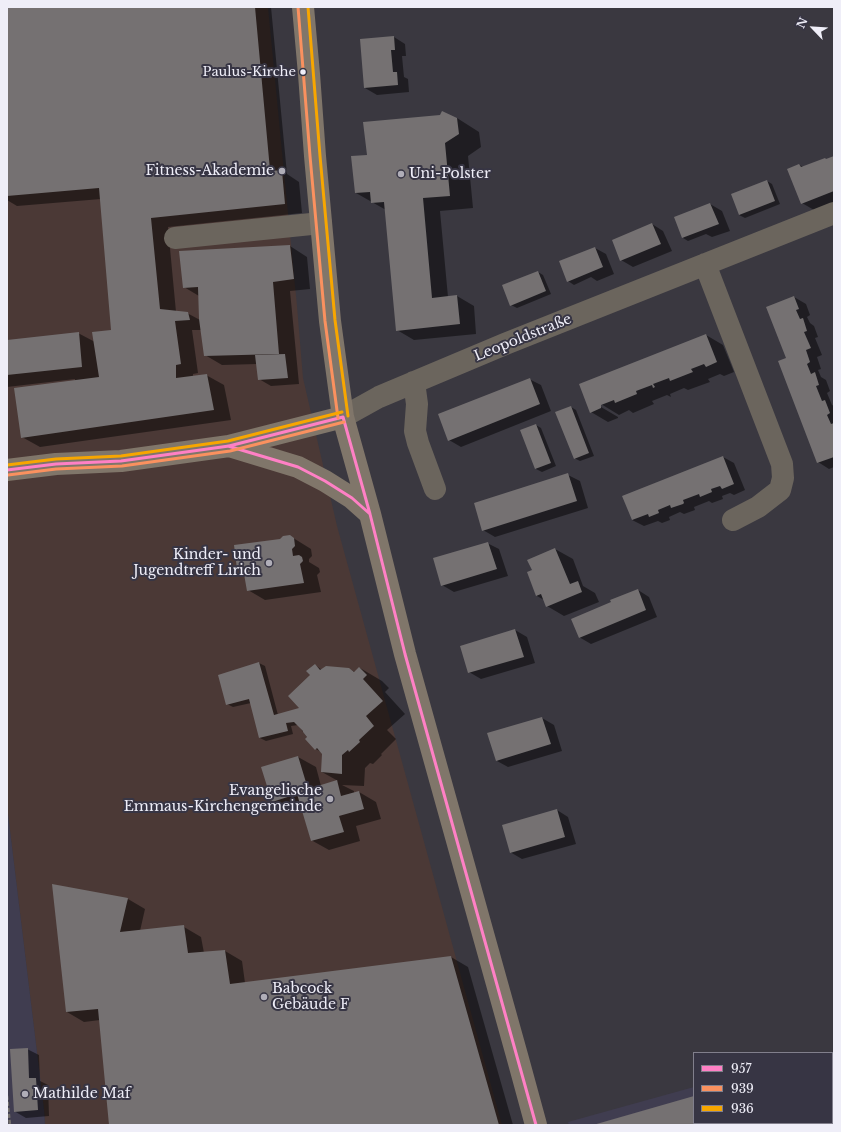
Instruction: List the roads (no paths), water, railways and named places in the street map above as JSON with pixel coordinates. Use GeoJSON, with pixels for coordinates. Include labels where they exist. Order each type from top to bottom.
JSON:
{"type":"FeatureCollection","features":[{"type":"Feature","properties":{"kind":"main road"},"geometry":{"type":"LineString","coordinates":[[303,7],[330,321],[343,417],[370,514],[405,654],[536,1125]]}},
{"type":"Feature","properties":{"kind":"main road"},"geometry":{"type":"LineString","coordinates":[[7,470],[56,464],[121,461],[229,446],[343,417]]}},
{"type":"Feature","properties":{"kind":"main road"},"geometry":{"type":"LineString","coordinates":[[229,446],[298,467],[325,481],[352,498],[370,514]]}},
{"type":"Feature","properties":{"kind":"street","name":"Leopoldstraße"},"geometry":{"type":"LineString","coordinates":[[343,417],[379,397],[505,344],[834,213]]}},
{"type":"Feature","properties":{"kind":"street"},"geometry":{"type":"LineString","coordinates":[[175,238],[321,223]]}},
{"type":"Feature","properties":{"kind":"street"},"geometry":{"type":"LineString","coordinates":[[705,264],[782,464],[783,478],[780,490],[758,507],[733,520]]}},
{"type":"Feature","properties":{"kind":"street"},"geometry":{"type":"LineString","coordinates":[[414,382],[417,404],[415,431],[435,489]]}},
{"type":"Feature","properties":{"kind":"place","name":"Paulus-Kirche"},"geometry":{"type":"Point","coordinates":[303,72]}},
{"type":"Feature","properties":{"kind":"place","name":"Fitness-Akademie"},"geometry":{"type":"Point","coordinates":[282,171]}},
{"type":"Feature","properties":{"kind":"place","name":"Uni-Polster"},"geometry":{"type":"Point","coordinates":[401,174]}},
{"type":"Feature","properties":{"kind":"place","name":"Kinder- und Jugendtreff Lirich"},"geometry":{"type":"Point","coordinates":[269,563]}},
{"type":"Feature","properties":{"kind":"place","name":"Evangelische Emmaus-Kirchengemeinde"},"geometry":{"type":"Point","coordinates":[330,799]}},
{"type":"Feature","properties":{"kind":"place","name":"Babcock Gebäude F"},"geometry":{"type":"Point","coordinates":[264,997]}},
{"type":"Feature","properties":{"kind":"place","name":"Mathilde Maf"},"geometry":{"type":"Point","coordinates":[25,1094]}}]}
